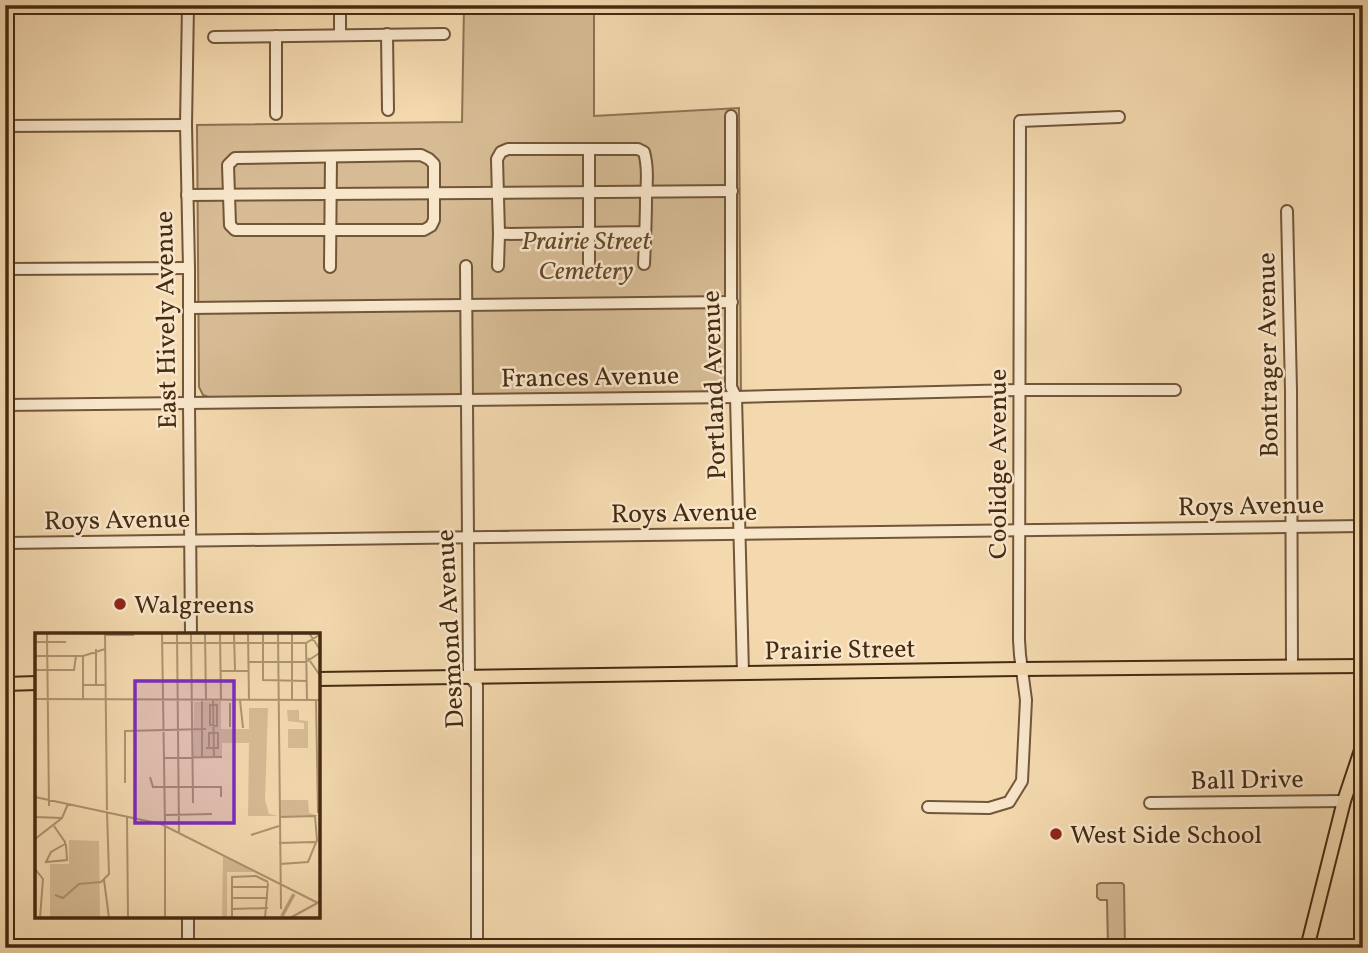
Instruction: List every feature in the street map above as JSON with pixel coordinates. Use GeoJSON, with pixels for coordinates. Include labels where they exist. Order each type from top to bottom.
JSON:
{"type":"FeatureCollection","features":[{"type":"Feature","properties":{"kind":"main road","name":"Prairie Street"},"geometry":{"type":"LineString","coordinates":[[320,679],[1363,666]]}},
{"type":"Feature","properties":{"kind":"main road"},"geometry":{"type":"LineString","coordinates":[[5,684],[35,683]]}},
{"type":"Feature","properties":{"kind":"main road"},"geometry":{"type":"LineString","coordinates":[[1307,948],[1344,801],[1363,744]]}},
{"type":"Feature","properties":{"kind":"street","name":"East Hively Avenue"},"geometry":{"type":"LineString","coordinates":[[188,5],[186,125],[191,633]]}},
{"type":"Feature","properties":{"kind":"street"},"geometry":{"type":"LineString","coordinates":[[340,5],[340,34]]}},
{"type":"Feature","properties":{"kind":"street"},"geometry":{"type":"LineString","coordinates":[[387,34],[388,110]]}},
{"type":"Feature","properties":{"kind":"street"},"geometry":{"type":"LineString","coordinates":[[214,37],[444,34]]}},
{"type":"Feature","properties":{"kind":"street"},"geometry":{"type":"LineString","coordinates":[[276,36],[276,114]]}},
{"type":"Feature","properties":{"kind":"street","name":"Portland Avenue"},"geometry":{"type":"LineString","coordinates":[[731,116],[731,387],[736,397],[743,673]]}},
{"type":"Feature","properties":{"kind":"street","name":"Coolidge Avenue"},"geometry":{"type":"LineString","coordinates":[[928,807],[989,808],[1009,802],[1023,781],[1026,700],[1019,640],[1020,121],[1119,117]]}},
{"type":"Feature","properties":{"kind":"street"},"geometry":{"type":"LineString","coordinates":[[5,126],[186,125]]}},
{"type":"Feature","properties":{"kind":"street"},"geometry":{"type":"LineString","coordinates":[[498,266],[497,159],[501,152],[509,149],[638,149],[644,152],[644,264]]}},
{"type":"Feature","properties":{"kind":"street"},"geometry":{"type":"LineString","coordinates":[[589,149],[589,264]]}},
{"type":"Feature","properties":{"kind":"street"},"geometry":{"type":"LineString","coordinates":[[421,155],[433,164],[434,192],[434,219],[431,226],[424,230],[235,230],[230,225],[228,165],[235,159],[421,155]]}},
{"type":"Feature","properties":{"kind":"street"},"geometry":{"type":"LineString","coordinates":[[330,267],[331,157]]}},
{"type":"Feature","properties":{"kind":"street"},"geometry":{"type":"LineString","coordinates":[[187,195],[732,191]]}},
{"type":"Feature","properties":{"kind":"street","name":"Bontrager Avenue"},"geometry":{"type":"LineString","coordinates":[[1287,211],[1291,376],[1292,666]]}},
{"type":"Feature","properties":{"kind":"street"},"geometry":{"type":"LineString","coordinates":[[499,234],[645,232]]}},
{"type":"Feature","properties":{"kind":"street","name":"Desmond Avenue"},"geometry":{"type":"LineString","coordinates":[[466,266],[469,676],[477,685],[477,948]]}},
{"type":"Feature","properties":{"kind":"street"},"geometry":{"type":"LineString","coordinates":[[5,269],[189,268]]}},
{"type":"Feature","properties":{"kind":"street"},"geometry":{"type":"LineString","coordinates":[[189,308],[732,302]]}},
{"type":"Feature","properties":{"kind":"street","name":"Frances Avenue"},"geometry":{"type":"LineString","coordinates":[[5,405],[1175,390]]}},
{"type":"Feature","properties":{"kind":"street","name":"Roys Avenue"},"geometry":{"type":"LineString","coordinates":[[5,543],[1363,526]]}},
{"type":"Feature","properties":{"kind":"street","name":"Ball Drive"},"geometry":{"type":"LineString","coordinates":[[1150,803],[1344,801]]}},
{"type":"Feature","properties":{"kind":"street"},"geometry":{"type":"LineString","coordinates":[[188,918],[188,948]]}},
{"type":"Feature","properties":{"kind":"green space","name":"Prairie Street Cemetery"},"geometry":{"type":"Polygon","coordinates":[[[464,5],[594,5],[594,116],[739,108],[741,392],[211,398],[203,395],[199,387],[197,125],[462,122],[464,5]]]}},
{"type":"Feature","properties":{"kind":"green space"},"geometry":{"type":"Polygon","coordinates":[[[1097,885],[1124,885],[1125,948],[1108,948],[1107,900],[1097,897],[1097,885]]]}},
{"type":"Feature","properties":{"kind":"place","name":"Walgreens"},"geometry":{"type":"Point","coordinates":[120,604]}},
{"type":"Feature","properties":{"kind":"place","name":"West Side School"},"geometry":{"type":"Point","coordinates":[1056,834]}}]}
